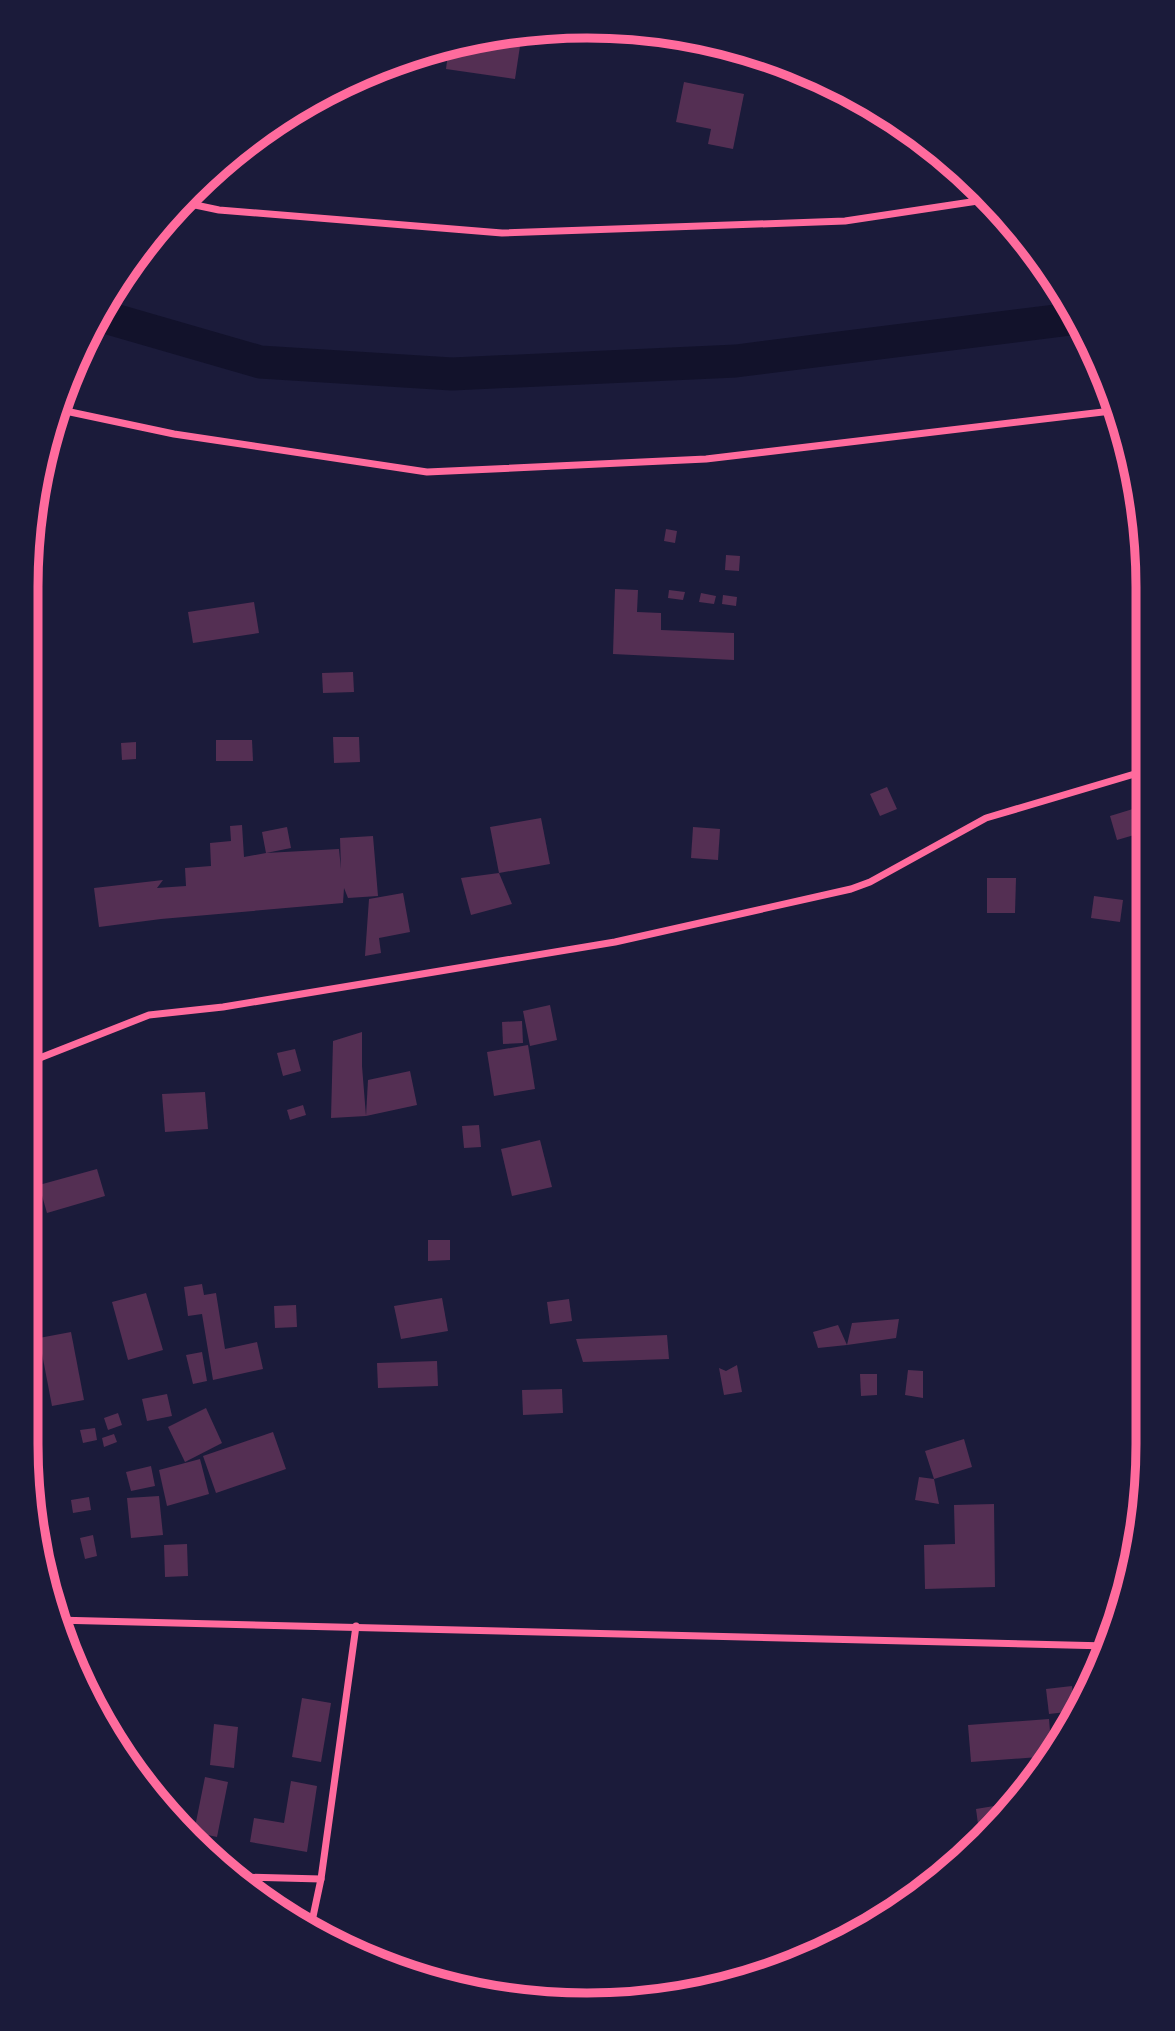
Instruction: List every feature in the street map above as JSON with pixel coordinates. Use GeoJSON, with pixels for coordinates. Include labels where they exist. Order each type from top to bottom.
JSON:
{"type":"FeatureCollection","features":[{"type":"Feature","properties":{"kind":"street"},"geometry":{"type":"LineString","coordinates":[[194,205],[219,210],[502,233],[845,221],[978,201]]}},
{"type":"Feature","properties":{"kind":"street"},"geometry":{"type":"LineString","coordinates":[[68,412],[174,434],[427,472],[706,459],[1107,412]]}},
{"type":"Feature","properties":{"kind":"street"},"geometry":{"type":"LineString","coordinates":[[38,1059],[149,1015],[223,1007],[615,942],[851,890],[986,818],[1136,773]]}},
{"type":"Feature","properties":{"kind":"street"},"geometry":{"type":"LineString","coordinates":[[68,1620],[1098,1646]]}},
{"type":"Feature","properties":{"kind":"street"},"geometry":{"type":"LineString","coordinates":[[313,1919],[321,1879],[356,1626]]}},
{"type":"Feature","properties":{"kind":"street"},"geometry":{"type":"LineString","coordinates":[[251,1877],[321,1879]]}},
{"type":"Feature","properties":{"kind":"building"},"geometry":{"type":"Polygon","coordinates":[[[521,43],[515,79],[446,69],[448,56],[521,43]]]}},
{"type":"Feature","properties":{"kind":"building"},"geometry":{"type":"Polygon","coordinates":[[[684,82],[744,94],[733,149],[708,144],[711,129],[676,122],[684,82]]]}},
{"type":"Feature","properties":{"kind":"building"},"geometry":{"type":"Polygon","coordinates":[[[666,529],[677,531],[675,543],[664,541],[666,529]]]}},
{"type":"Feature","properties":{"kind":"building"},"geometry":{"type":"Polygon","coordinates":[[[726,555],[740,556],[739,571],[725,570],[726,555]]]}},
{"type":"Feature","properties":{"kind":"building"},"geometry":{"type":"Polygon","coordinates":[[[615,589],[638,590],[637,612],[661,613],[661,630],[734,633],[734,660],[613,654],[615,589]]]}},
{"type":"Feature","properties":{"kind":"building"},"geometry":{"type":"Polygon","coordinates":[[[669,590],[685,592],[683,600],[668,598],[669,590]]]}},
{"type":"Feature","properties":{"kind":"building"},"geometry":{"type":"Polygon","coordinates":[[[701,593],[716,596],[714,604],[699,602],[701,593]]]}},
{"type":"Feature","properties":{"kind":"building"},"geometry":{"type":"Polygon","coordinates":[[[723,595],[737,597],[736,606],[722,604],[723,595]]]}},
{"type":"Feature","properties":{"kind":"building"},"geometry":{"type":"Polygon","coordinates":[[[254,602],[259,633],[193,643],[188,612],[254,602]]]}},
{"type":"Feature","properties":{"kind":"building"},"geometry":{"type":"Polygon","coordinates":[[[353,672],[354,692],[323,693],[322,673],[353,672]]]}},
{"type":"Feature","properties":{"kind":"building"},"geometry":{"type":"Polygon","coordinates":[[[333,737],[359,737],[360,762],[334,763],[333,737]]]}},
{"type":"Feature","properties":{"kind":"building"},"geometry":{"type":"Polygon","coordinates":[[[216,740],[252,740],[253,761],[216,761],[216,740]]]}},
{"type":"Feature","properties":{"kind":"building"},"geometry":{"type":"Polygon","coordinates":[[[136,742],[136,759],[122,760],[121,743],[136,742]]]}},
{"type":"Feature","properties":{"kind":"building"},"geometry":{"type":"Polygon","coordinates":[[[887,787],[897,809],[880,816],[870,794],[887,787]]]}},
{"type":"Feature","properties":{"kind":"building"},"geometry":{"type":"Polygon","coordinates":[[[1136,808],[1136,834],[1117,840],[1110,816],[1136,808]]]}},
{"type":"Feature","properties":{"kind":"building"},"geometry":{"type":"Polygon","coordinates":[[[541,818],[550,864],[499,873],[490,827],[541,818]]]}},
{"type":"Feature","properties":{"kind":"building"},"geometry":{"type":"Polygon","coordinates":[[[242,825],[244,857],[266,853],[339,849],[341,869],[340,838],[373,836],[378,896],[348,898],[344,888],[343,903],[99,927],[94,888],[163,880],[157,888],[186,886],[185,868],[211,866],[210,843],[231,841],[230,826],[242,825]]]}},
{"type":"Feature","properties":{"kind":"building"},"geometry":{"type":"Polygon","coordinates":[[[287,827],[291,848],[266,853],[262,832],[287,827]]]}},
{"type":"Feature","properties":{"kind":"building"},"geometry":{"type":"Polygon","coordinates":[[[693,827],[720,829],[718,860],[691,858],[693,827]]]}},
{"type":"Feature","properties":{"kind":"building"},"geometry":{"type":"Polygon","coordinates":[[[499,873],[512,904],[471,915],[461,878],[499,873]]]}},
{"type":"Feature","properties":{"kind":"building"},"geometry":{"type":"Polygon","coordinates":[[[987,878],[1016,878],[1015,913],[987,913],[987,878]]]}},
{"type":"Feature","properties":{"kind":"building"},"geometry":{"type":"Polygon","coordinates":[[[403,893],[410,932],[379,938],[381,953],[365,956],[369,899],[403,893]]]}},
{"type":"Feature","properties":{"kind":"building"},"geometry":{"type":"Polygon","coordinates":[[[1094,896],[1123,900],[1120,922],[1091,918],[1094,896]]]}},
{"type":"Feature","properties":{"kind":"building"},"geometry":{"type":"Polygon","coordinates":[[[550,1005],[557,1040],[530,1046],[523,1011],[550,1005]]]}},
{"type":"Feature","properties":{"kind":"building"},"geometry":{"type":"Polygon","coordinates":[[[522,1021],[523,1043],[503,1044],[502,1022],[522,1021]]]}},
{"type":"Feature","properties":{"kind":"building"},"geometry":{"type":"Polygon","coordinates":[[[362,1032],[366,1116],[331,1118],[333,1041],[362,1032]]]}},
{"type":"Feature","properties":{"kind":"building"},"geometry":{"type":"Polygon","coordinates":[[[528,1045],[535,1089],[494,1096],[487,1052],[528,1045]]]}},
{"type":"Feature","properties":{"kind":"building"},"geometry":{"type":"Polygon","coordinates":[[[295,1049],[301,1071],[283,1076],[277,1053],[295,1049]]]}},
{"type":"Feature","properties":{"kind":"building"},"geometry":{"type":"Polygon","coordinates":[[[410,1071],[417,1105],[366,1116],[368,1080],[410,1071]]]}},
{"type":"Feature","properties":{"kind":"building"},"geometry":{"type":"Polygon","coordinates":[[[205,1092],[208,1129],[165,1132],[162,1094],[205,1092]]]}},
{"type":"Feature","properties":{"kind":"building"},"geometry":{"type":"Polygon","coordinates":[[[303,1105],[306,1115],[290,1120],[287,1110],[303,1105]]]}},
{"type":"Feature","properties":{"kind":"building"},"geometry":{"type":"Polygon","coordinates":[[[479,1125],[481,1147],[464,1148],[462,1126],[479,1125]]]}},
{"type":"Feature","properties":{"kind":"building"},"geometry":{"type":"Polygon","coordinates":[[[540,1140],[552,1187],[512,1196],[501,1149],[540,1140]]]}},
{"type":"Feature","properties":{"kind":"building"},"geometry":{"type":"Polygon","coordinates":[[[97,1169],[105,1196],[47,1213],[39,1185],[97,1169]]]}},
{"type":"Feature","properties":{"kind":"building"},"geometry":{"type":"Polygon","coordinates":[[[428,1240],[450,1240],[450,1260],[428,1261],[428,1240]]]}},
{"type":"Feature","properties":{"kind":"building"},"geometry":{"type":"Polygon","coordinates":[[[202,1284],[204,1295],[216,1293],[225,1349],[257,1342],[263,1369],[213,1380],[202,1314],[188,1316],[184,1287],[202,1284]]]}},
{"type":"Feature","properties":{"kind":"building"},"geometry":{"type":"Polygon","coordinates":[[[146,1293],[163,1350],[128,1360],[112,1302],[146,1293]]]}},
{"type":"Feature","properties":{"kind":"building"},"geometry":{"type":"Polygon","coordinates":[[[442,1298],[448,1331],[401,1339],[394,1306],[442,1298]]]}},
{"type":"Feature","properties":{"kind":"building"},"geometry":{"type":"Polygon","coordinates":[[[569,1299],[572,1321],[550,1324],[547,1302],[569,1299]]]}},
{"type":"Feature","properties":{"kind":"building"},"geometry":{"type":"Polygon","coordinates":[[[296,1305],[297,1327],[275,1328],[274,1306],[296,1305]]]}},
{"type":"Feature","properties":{"kind":"building"},"geometry":{"type":"Polygon","coordinates":[[[899,1319],[896,1338],[847,1345],[852,1323],[899,1319]]]}},
{"type":"Feature","properties":{"kind":"building"},"geometry":{"type":"Polygon","coordinates":[[[838,1325],[847,1345],[818,1348],[813,1332],[838,1325]]]}},
{"type":"Feature","properties":{"kind":"building"},"geometry":{"type":"Polygon","coordinates":[[[71,1332],[84,1400],[52,1406],[39,1338],[71,1332]]]}},
{"type":"Feature","properties":{"kind":"building"},"geometry":{"type":"Polygon","coordinates":[[[667,1335],[669,1359],[583,1362],[576,1339],[667,1335]]]}},
{"type":"Feature","properties":{"kind":"building"},"geometry":{"type":"Polygon","coordinates":[[[202,1352],[207,1381],[193,1384],[186,1355],[202,1352]]]}},
{"type":"Feature","properties":{"kind":"building"},"geometry":{"type":"Polygon","coordinates":[[[437,1361],[438,1386],[378,1388],[377,1363],[437,1361]]]}},
{"type":"Feature","properties":{"kind":"building"},"geometry":{"type":"Polygon","coordinates":[[[737,1365],[742,1392],[724,1395],[719,1368],[726,1371],[737,1365]]]}},
{"type":"Feature","properties":{"kind":"building"},"geometry":{"type":"Polygon","coordinates":[[[908,1370],[923,1371],[923,1398],[905,1395],[908,1370]]]}},
{"type":"Feature","properties":{"kind":"building"},"geometry":{"type":"Polygon","coordinates":[[[860,1374],[877,1374],[877,1395],[861,1396],[860,1374]]]}},
{"type":"Feature","properties":{"kind":"building"},"geometry":{"type":"Polygon","coordinates":[[[562,1389],[563,1413],[523,1415],[522,1390],[562,1389]]]}},
{"type":"Feature","properties":{"kind":"building"},"geometry":{"type":"Polygon","coordinates":[[[167,1394],[172,1416],[147,1421],[142,1399],[167,1394]]]}},
{"type":"Feature","properties":{"kind":"building"},"geometry":{"type":"Polygon","coordinates":[[[206,1408],[222,1443],[185,1462],[168,1427],[206,1408]]]}},
{"type":"Feature","properties":{"kind":"building"},"geometry":{"type":"Polygon","coordinates":[[[118,1413],[122,1425],[108,1430],[104,1418],[118,1413]]]}},
{"type":"Feature","properties":{"kind":"building"},"geometry":{"type":"Polygon","coordinates":[[[95,1428],[97,1440],[83,1443],[80,1430],[95,1428]]]}},
{"type":"Feature","properties":{"kind":"building"},"geometry":{"type":"Polygon","coordinates":[[[273,1432],[286,1469],[216,1493],[203,1456],[273,1432]]]}},
{"type":"Feature","properties":{"kind":"building"},"geometry":{"type":"Polygon","coordinates":[[[114,1434],[117,1442],[104,1447],[102,1438],[114,1434]]]}},
{"type":"Feature","properties":{"kind":"building"},"geometry":{"type":"Polygon","coordinates":[[[964,1439],[972,1467],[934,1479],[925,1451],[964,1439]]]}},
{"type":"Feature","properties":{"kind":"building"},"geometry":{"type":"Polygon","coordinates":[[[200,1459],[209,1494],[167,1506],[159,1470],[200,1459]]]}},
{"type":"Feature","properties":{"kind":"building"},"geometry":{"type":"Polygon","coordinates":[[[151,1466],[155,1486],[131,1491],[126,1472],[151,1466]]]}},
{"type":"Feature","properties":{"kind":"building"},"geometry":{"type":"Polygon","coordinates":[[[919,1477],[934,1479],[939,1504],[915,1500],[919,1477]]]}},
{"type":"Feature","properties":{"kind":"building"},"geometry":{"type":"Polygon","coordinates":[[[159,1496],[163,1535],[131,1538],[127,1498],[159,1496]]]}},
{"type":"Feature","properties":{"kind":"building"},"geometry":{"type":"Polygon","coordinates":[[[89,1497],[91,1510],[73,1513],[71,1500],[89,1497]]]}},
{"type":"Feature","properties":{"kind":"building"},"geometry":{"type":"Polygon","coordinates":[[[994,1504],[995,1587],[925,1589],[924,1545],[955,1544],[954,1505],[994,1504]]]}},
{"type":"Feature","properties":{"kind":"building"},"geometry":{"type":"Polygon","coordinates":[[[93,1535],[97,1556],[85,1559],[80,1538],[93,1535]]]}},
{"type":"Feature","properties":{"kind":"building"},"geometry":{"type":"Polygon","coordinates":[[[187,1544],[188,1576],[165,1577],[164,1545],[187,1544]]]}},
{"type":"Feature","properties":{"kind":"building"},"geometry":{"type":"Polygon","coordinates":[[[1072,1686],[1073,1698],[1066,1712],[1049,1714],[1046,1689],[1072,1686]]]}},
{"type":"Feature","properties":{"kind":"building"},"geometry":{"type":"Polygon","coordinates":[[[302,1698],[331,1703],[321,1762],[292,1757],[302,1698]]]}},
{"type":"Feature","properties":{"kind":"building"},"geometry":{"type":"Polygon","coordinates":[[[1049,1719],[1051,1738],[1038,1757],[971,1762],[968,1725],[1049,1719]]]}},
{"type":"Feature","properties":{"kind":"building"},"geometry":{"type":"Polygon","coordinates":[[[214,1724],[238,1727],[234,1768],[210,1765],[214,1724]]]}},
{"type":"Feature","properties":{"kind":"building"},"geometry":{"type":"Polygon","coordinates":[[[205,1777],[228,1782],[217,1837],[201,1833],[195,1827],[205,1777]]]}},
{"type":"Feature","properties":{"kind":"building"},"geometry":{"type":"Polygon","coordinates":[[[291,1781],[317,1786],[307,1852],[250,1842],[254,1818],[284,1823],[291,1781]]]}},
{"type":"Feature","properties":{"kind":"building"},"geometry":{"type":"Polygon","coordinates":[[[1000,1805],[979,1829],[976,1809],[1000,1805]]]}},
{"type":"Feature","properties":{"kind":"waterway"},"geometry":{"type":"LineString","coordinates":[[109,318],[260,362],[452,374],[736,361],[1066,320]]}}]}
